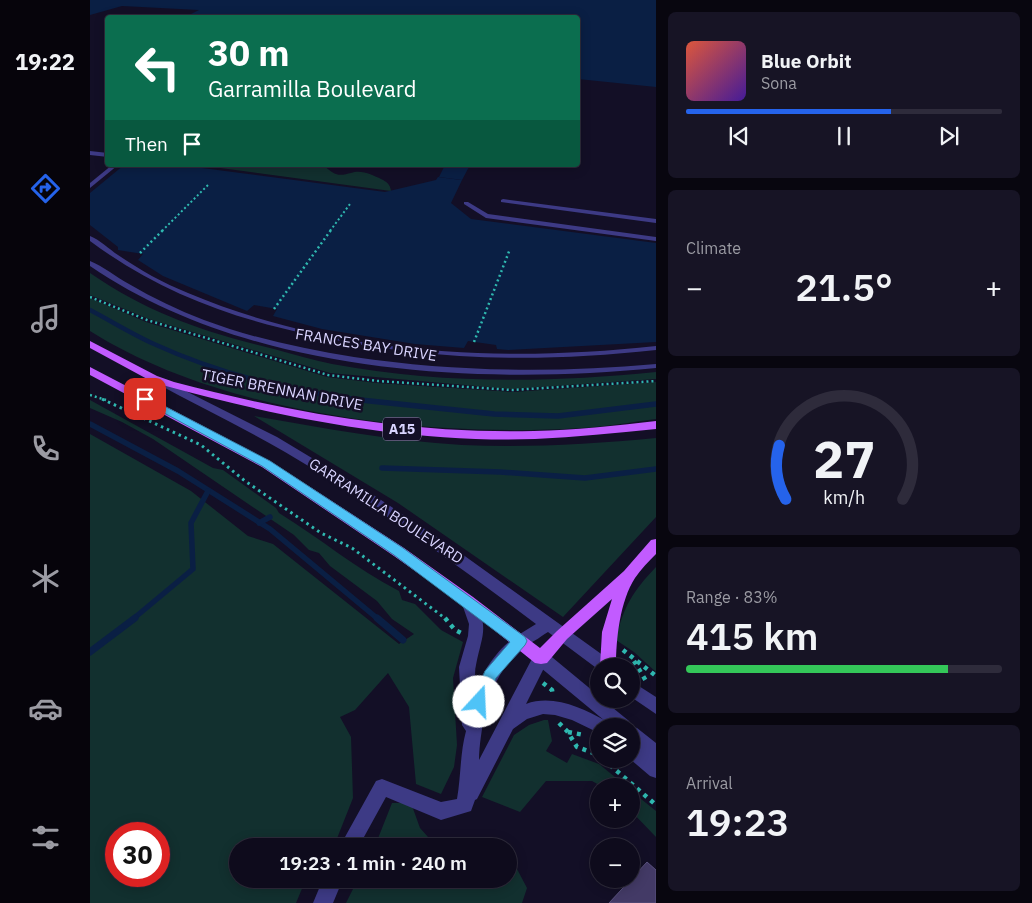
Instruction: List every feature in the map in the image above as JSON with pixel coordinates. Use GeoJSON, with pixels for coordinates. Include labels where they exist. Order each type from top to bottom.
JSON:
{"type":"FeatureCollection","features":[{"type":"Feature","properties":{"kind":"main road","name":"TIGER BRENNAN DRIVE"},"geometry":{"type":"LineString","coordinates":[[90,344],[153,378],[187,389],[335,421],[473,435],[541,435],[607,431],[656,425]]}},
{"type":"Feature","properties":{"kind":"main road","name":"GARRAMILLA BOULEVARD"},"geometry":{"type":"LineString","coordinates":[[90,370],[266,464],[391,546],[468,601],[541,658]]}},
{"type":"Feature","properties":{"kind":"main road"},"geometry":{"type":"LineString","coordinates":[[541,658],[562,635],[629,575],[656,544]]}},
{"type":"Feature","properties":{"kind":"main road"},"geometry":{"type":"LineString","coordinates":[[607,658],[610,629],[629,575]]}},
{"type":"Feature","properties":{"kind":"street","name":"GARRAMILLA BOULEVARD"},"geometry":{"type":"LineString","coordinates":[[153,378],[288,448],[322,469],[459,559],[595,658]]}},
{"type":"Feature","properties":{"kind":"street"},"geometry":{"type":"LineString","coordinates":[[465,805],[470,777],[471,743],[466,676],[468,658],[476,636],[477,624],[468,601]]}},
{"type":"Feature","properties":{"kind":"street"},"geometry":{"type":"LineString","coordinates":[[471,743],[485,686],[498,664],[520,641],[548,624]]}},
{"type":"Feature","properties":{"kind":"street","name":"GARRAMILLA BOULEVARD"},"geometry":{"type":"LineString","coordinates":[[541,658],[613,718]]}},
{"type":"Feature","properties":{"kind":"street"},"geometry":{"type":"LineString","coordinates":[[353,838],[382,787],[440,811],[465,805],[541,658]]}},
{"type":"Feature","properties":{"kind":"street"},"geometry":{"type":"LineString","coordinates":[[640,695],[656,707]]}},
{"type":"Feature","properties":{"kind":"street"},"geometry":{"type":"LineString","coordinates":[[503,732],[520,714],[543,707],[567,710],[590,721]]}},
{"type":"Feature","properties":{"kind":"street"},"geometry":{"type":"LineString","coordinates":[[640,741],[656,754]]}},
{"type":"Feature","properties":{"kind":"street"},"geometry":{"type":"LineString","coordinates":[[640,757],[656,770]]}},
{"type":"Feature","properties":{"kind":"street"},"geometry":{"type":"LineString","coordinates":[[323,903],[329,888]]}},
{"type":"Feature","properties":{"kind":"lane"},"geometry":{"type":"LineString","coordinates":[[90,153],[105,155]]}},
{"type":"Feature","properties":{"kind":"lane"},"geometry":{"type":"LineString","coordinates":[[90,186],[112,167]]}},
{"type":"Feature","properties":{"kind":"lane"},"geometry":{"type":"LineString","coordinates":[[503,201],[656,221]]}},
{"type":"Feature","properties":{"kind":"lane"},"geometry":{"type":"LineString","coordinates":[[466,202],[486,216],[656,239]]}},
{"type":"Feature","properties":{"kind":"lane"},"geometry":{"type":"LineString","coordinates":[[90,238],[151,279],[181,294],[219,309],[338,341],[393,349],[500,358],[590,355],[656,348]]}},
{"type":"Feature","properties":{"kind":"lane","name":"FRANCES BAY DRIVE"},"geometry":{"type":"LineString","coordinates":[[90,263],[155,303],[194,320],[242,336],[324,355],[384,365],[500,374],[545,374],[656,366]]}},
{"type":"Feature","properties":{"kind":"path"},"geometry":{"type":"LineString","coordinates":[[140,253],[210,184]]}},
{"type":"Feature","properties":{"kind":"path"},"geometry":{"type":"LineString","coordinates":[[274,309],[350,204]]}},
{"type":"Feature","properties":{"kind":"path"},"geometry":{"type":"LineString","coordinates":[[474,342],[510,249]]}},
{"type":"Feature","properties":{"kind":"path"},"geometry":{"type":"LineString","coordinates":[[90,395],[112,402],[201,445],[245,481],[321,533],[352,548],[445,618],[456,630],[464,635]]}},
{"type":"Feature","properties":{"kind":"path"},"geometry":{"type":"LineString","coordinates":[[651,686],[632,658],[656,676]]}},
{"type":"Feature","properties":{"kind":"path"},"geometry":{"type":"LineString","coordinates":[[536,677],[552,690],[554,698]]}},
{"type":"Feature","properties":{"kind":"path"},"geometry":{"type":"LineString","coordinates":[[557,716],[559,724],[567,731],[577,747],[590,752]]}},
{"type":"Feature","properties":{"kind":"path"},"geometry":{"type":"LineString","coordinates":[[613,768],[656,805]]}},
{"type":"Feature","properties":{"kind":"green space"},"geometry":{"type":"Polygon","coordinates":[[[213,167],[326,167],[338,175],[363,172],[387,182],[391,191],[213,167]]]}},
{"type":"Feature","properties":{"kind":"green space"},"geometry":{"type":"Polygon","coordinates":[[[90,273],[134,300],[178,320],[224,336],[332,364],[372,371],[494,380],[575,378],[656,372],[656,379],[511,389],[330,373],[149,319],[90,295],[90,273]]]}},
{"type":"Feature","properties":{"kind":"green space"},"geometry":{"type":"Polygon","coordinates":[[[90,298],[146,322],[327,377],[377,383],[513,392],[656,382],[656,419],[581,428],[521,430],[458,429],[393,424],[327,414],[263,401],[200,383],[142,359],[90,331],[90,298]]]}},
{"type":"Feature","properties":{"kind":"green space"},"geometry":{"type":"Polygon","coordinates":[[[90,400],[213,468],[223,470],[276,508],[279,513],[368,573],[399,591],[402,600],[415,604],[441,630],[463,642],[453,678],[457,745],[454,767],[441,794],[416,784],[409,707],[388,673],[355,710],[340,717],[351,737],[353,798],[337,838],[229,838],[229,888],[302,888],[296,903],[90,903],[90,434],[191,491],[248,536],[273,544],[399,644],[414,634],[392,619],[377,601],[330,566],[319,553],[309,550],[294,535],[153,439],[122,422],[90,408],[90,400]]]}},
{"type":"Feature","properties":{"kind":"green space"},"geometry":{"type":"Polygon","coordinates":[[[254,416],[384,437],[462,445],[559,445],[656,438],[656,517],[563,617],[398,503],[254,416]]]}},
{"type":"Feature","properties":{"kind":"green space"},"geometry":{"type":"Polygon","coordinates":[[[656,567],[656,672],[634,652],[616,640],[622,618],[630,600],[656,567]]]}},
{"type":"Feature","properties":{"kind":"green space"},"geometry":{"type":"Polygon","coordinates":[[[548,720],[552,741],[546,751],[567,763],[572,754],[590,761],[590,768],[604,768],[616,778],[590,778],[590,781],[546,781],[520,812],[482,797],[514,735],[529,725],[548,720]]]}},
{"type":"Feature","properties":{"kind":"green space"},"geometry":{"type":"Polygon","coordinates":[[[640,798],[656,811],[656,837],[640,820],[640,798]]]}},
{"type":"Feature","properties":{"kind":"green space"},"geometry":{"type":"Polygon","coordinates":[[[392,803],[411,803],[420,828],[429,838],[378,838],[392,803]]]}},
{"type":"Feature","properties":{"kind":"green space"},"geometry":{"type":"Polygon","coordinates":[[[517,869],[527,888],[522,903],[346,903],[354,888],[517,888],[517,869]]]}},
{"type":"Feature","properties":{"kind":"water"},"geometry":{"type":"Polygon","coordinates":[[[90,0],[656,0],[656,87],[580,79],[580,15],[189,15],[199,10],[122,6],[90,15],[90,0]]]}},
{"type":"Feature","properties":{"kind":"water"},"geometry":{"type":"Polygon","coordinates":[[[122,167],[194,167],[385,192],[436,180],[438,177],[462,180],[451,203],[471,219],[656,243],[656,342],[508,350],[497,349],[496,345],[468,341],[464,348],[415,344],[322,329],[273,316],[277,309],[254,305],[247,311],[163,276],[138,260],[143,254],[118,250],[118,247],[90,225],[90,193],[122,167]]]}},
{"type":"Feature","properties":{"kind":"water"},"geometry":{"type":"Polygon","coordinates":[[[444,167],[469,167],[462,180],[439,177],[444,167]]]}},
{"type":"Feature","properties":{"kind":"building"},"geometry":{"type":"Polygon","coordinates":[[[647,862],[656,870],[656,903],[609,903],[623,888],[640,888],[640,870],[647,862]]]}},
{"type":"Feature","properties":{"kind":"waterway"},"geometry":{"type":"LineString","coordinates":[[90,310],[146,340],[230,373],[284,387],[363,400]]}},
{"type":"Feature","properties":{"kind":"waterway"},"geometry":{"type":"LineString","coordinates":[[351,399],[494,414],[558,416],[656,404]]}},
{"type":"Feature","properties":{"kind":"waterway"},"geometry":{"type":"LineString","coordinates":[[90,424],[178,471],[260,523]]}},
{"type":"Feature","properties":{"kind":"waterway"},"geometry":{"type":"LineString","coordinates":[[382,468],[500,472],[585,478],[656,469]]}},
{"type":"Feature","properties":{"kind":"waterway"},"geometry":{"type":"LineString","coordinates":[[133,619],[193,569],[191,523],[208,491]]}},
{"type":"Feature","properties":{"kind":"waterway"},"geometry":{"type":"LineString","coordinates":[[260,523],[270,517]]}},
{"type":"Feature","properties":{"kind":"waterway"},"geometry":{"type":"LineString","coordinates":[[260,523],[378,619]]}},
{"type":"Feature","properties":{"kind":"waterway"},"geometry":{"type":"LineString","coordinates":[[90,652],[135,618]]}},
{"type":"Feature","properties":{"kind":"waterway"},"geometry":{"type":"LineString","coordinates":[[377,618],[403,640]]}},
{"type":"Feature","properties":{"kind":"route"},"geometry":{"type":"LineString","coordinates":[[145,399],[266,464],[366,529],[468,601],[520,641],[490,675],[479,702]]}}]}
